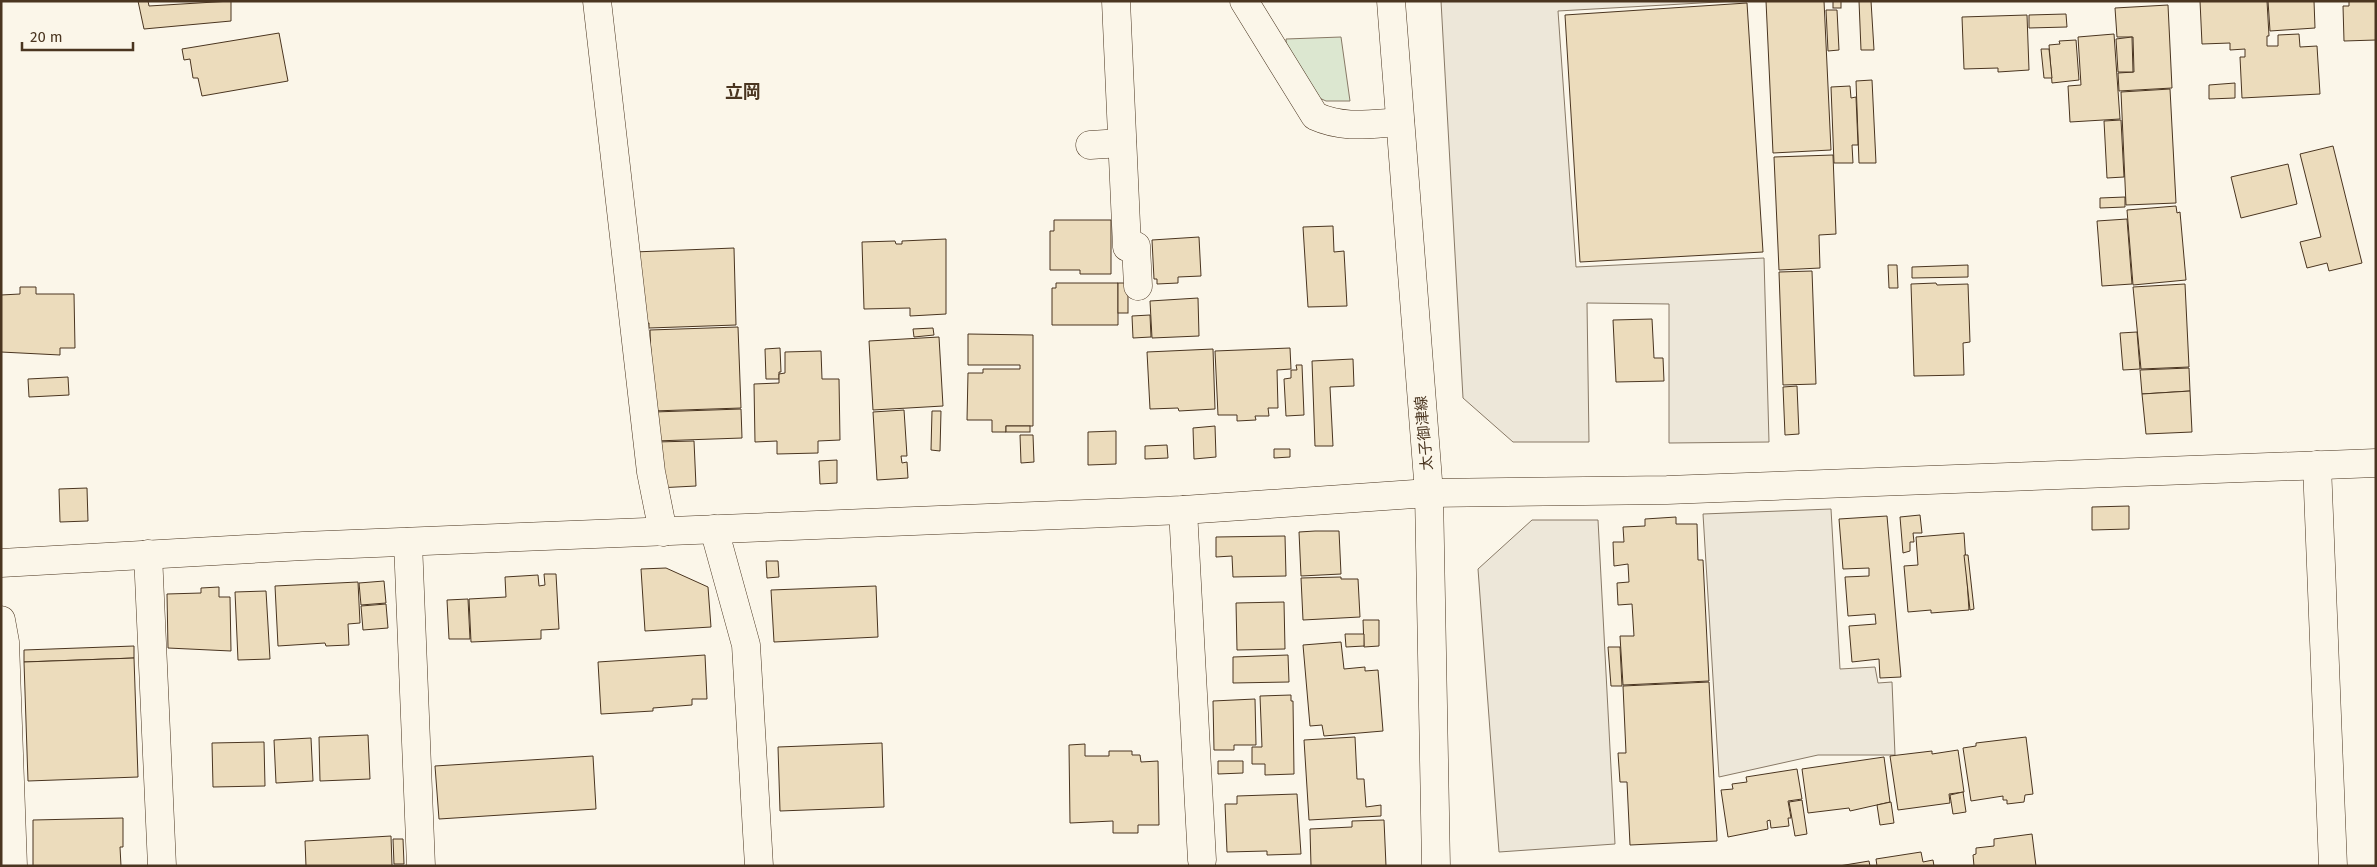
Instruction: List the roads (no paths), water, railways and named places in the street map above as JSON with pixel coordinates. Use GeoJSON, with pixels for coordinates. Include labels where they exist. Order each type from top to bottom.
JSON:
{"type":"FeatureCollection","features":[{"type":"Feature","properties":{"kind":"street"},"geometry":{"type":"LineString","coordinates":[[597,1],[652,472],[663,532]]}},
{"type":"Feature","properties":{"kind":"street"},"geometry":{"type":"LineString","coordinates":[[1116,1],[1127,247],[1136,246],[1138,286]]}},
{"type":"Feature","properties":{"kind":"street"},"geometry":{"type":"LineString","coordinates":[[1244,1],[1315,116],[1332,124],[1400,122]]}},
{"type":"Feature","properties":{"kind":"street","name":"太子御津線"},"geometry":{"type":"LineString","coordinates":[[1391,1],[1429,493],[1436,866]]}},
{"type":"Feature","properties":{"kind":"street"},"geometry":{"type":"LineString","coordinates":[[1090,145],[1122,143]]}},
{"type":"Feature","properties":{"kind":"street"},"geometry":{"type":"LineString","coordinates":[[1,563],[148,554],[663,532],[714,528],[1183,510],[1429,493],[1667,490],[2376,463]]}},
{"type":"Feature","properties":{"kind":"street"},"geometry":{"type":"LineString","coordinates":[[2317,465],[2333,866]]}},
{"type":"Feature","properties":{"kind":"street"},"geometry":{"type":"LineString","coordinates":[[1183,510],[1202,860]]}},
{"type":"Feature","properties":{"kind":"street"},"geometry":{"type":"LineString","coordinates":[[714,528],[746,645],[759,866]]}},
{"type":"Feature","properties":{"kind":"street"},"geometry":{"type":"LineString","coordinates":[[408,542],[421,866]]}},
{"type":"Feature","properties":{"kind":"street"},"geometry":{"type":"LineString","coordinates":[[148,554],[162,866]]}},
{"type":"Feature","properties":{"kind":"street"},"geometry":{"type":"LineString","coordinates":[[1,620],[6,642],[13,866]]}},
{"type":"Feature","properties":{"kind":"district","name":"立岡"},"geometry":{"type":"Point","coordinates":[743,92]}}]}
